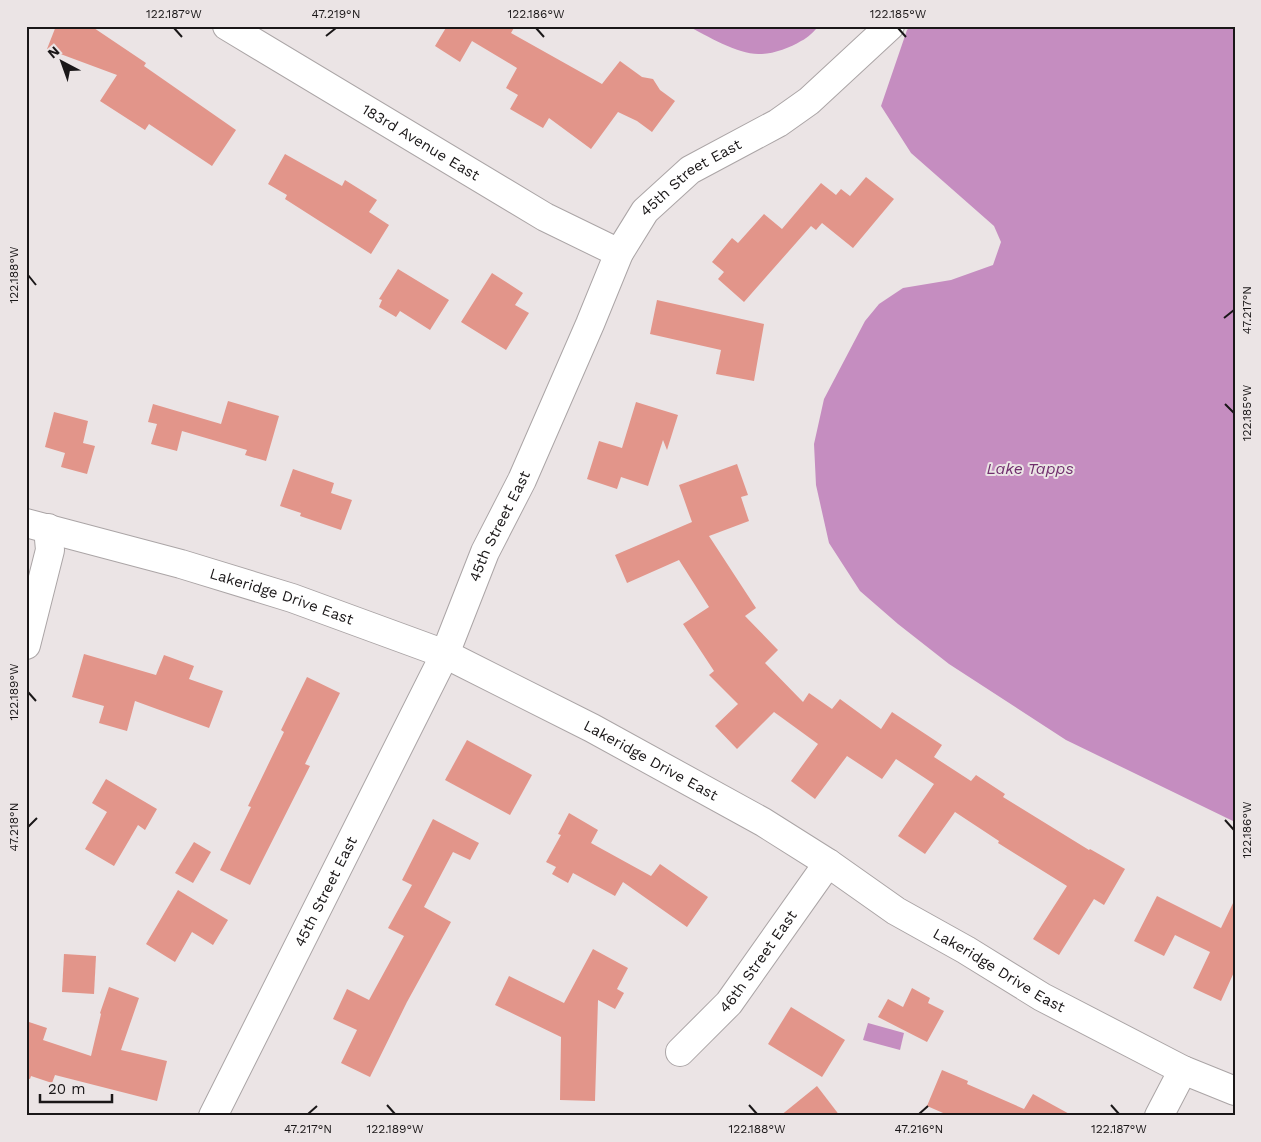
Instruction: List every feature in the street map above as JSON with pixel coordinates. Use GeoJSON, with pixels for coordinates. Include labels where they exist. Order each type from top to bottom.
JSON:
{"type":"FeatureCollection","features":[{"type":"Feature","properties":{"kind":"street","name":"183rd Avenue East"},"geometry":{"type":"LineString","coordinates":[[227,26],[545,217],[619,254]]}},
{"type":"Feature","properties":{"kind":"street","name":"45th Street East"},"geometry":{"type":"LineString","coordinates":[[213,1116],[445,654],[485,552],[522,480],[619,254],[645,211],[690,170],[778,123],[809,101],[890,26]]}},
{"type":"Feature","properties":{"kind":"street","name":"Lakeridge Drive East"},"geometry":{"type":"LineString","coordinates":[[37,526],[181,564],[292,598],[445,654],[592,728],[763,822],[828,863],[896,910],[966,950],[1042,998],[1183,1070],[1235,1091]]}},
{"type":"Feature","properties":{"kind":"street"},"geometry":{"type":"LineString","coordinates":[[26,645],[50,550],[37,526]]}},
{"type":"Feature","properties":{"kind":"street","name":"46th Street East"},"geometry":{"type":"LineString","coordinates":[[680,1052],[729,1002],[828,863]]}},
{"type":"Feature","properties":{"kind":"street"},"geometry":{"type":"LineString","coordinates":[[1159,1116],[1183,1070]]}},
{"type":"Feature","properties":{"kind":"water"},"geometry":{"type":"Polygon","coordinates":[[[688,26],[819,26],[806,38],[792,46],[776,52],[760,54],[733,48],[688,26]]]}},
{"type":"Feature","properties":{"kind":"water","name":"Lake Tapps"},"geometry":{"type":"Polygon","coordinates":[[[911,26],[1235,26],[1235,822],[1066,740],[949,664],[860,591],[829,543],[816,485],[814,444],[824,399],[865,321],[879,304],[903,288],[951,280],[993,265],[1001,242],[994,226],[911,153],[881,106],[907,30],[911,26]]]}},
{"type":"Feature","properties":{"kind":"water"},"geometry":{"type":"Polygon","coordinates":[[[868,1023],[904,1033],[900,1050],[863,1040],[868,1023]]]}},
{"type":"Feature","properties":{"kind":"building"},"geometry":{"type":"Polygon","coordinates":[[[56,26],[91,26],[146,63],[144,66],[236,130],[212,166],[149,124],[145,130],[100,101],[117,75],[47,49],[56,26]]]}},
{"type":"Feature","properties":{"kind":"building"},"geometry":{"type":"Polygon","coordinates":[[[447,26],[515,26],[511,33],[602,84],[620,61],[642,77],[653,79],[660,90],[675,101],[652,132],[637,121],[618,112],[591,149],[549,118],[543,128],[510,109],[518,95],[506,88],[517,68],[472,41],[460,62],[435,46],[447,26]]]}},
{"type":"Feature","properties":{"kind":"building"},"geometry":{"type":"Polygon","coordinates":[[[285,154],[342,186],[345,180],[377,200],[369,212],[389,225],[371,254],[285,199],[287,195],[268,184],[285,154]]]}},
{"type":"Feature","properties":{"kind":"building"},"geometry":{"type":"Polygon","coordinates":[[[866,177],[894,199],[853,248],[822,223],[816,230],[811,226],[744,302],[718,279],[724,272],[712,262],[732,238],[738,243],[764,214],[782,229],[821,183],[836,195],[841,189],[850,196],[866,177]]]}},
{"type":"Feature","properties":{"kind":"building"},"geometry":{"type":"Polygon","coordinates":[[[398,269],[449,300],[430,330],[400,311],[396,317],[379,307],[382,300],[379,299],[398,269]]]}},
{"type":"Feature","properties":{"kind":"building"},"geometry":{"type":"Polygon","coordinates":[[[492,273],[523,293],[515,305],[529,313],[506,350],[461,322],[492,273]]]}},
{"type":"Feature","properties":{"kind":"building"},"geometry":{"type":"Polygon","coordinates":[[[657,300],[764,324],[754,381],[716,374],[721,350],[650,334],[657,300]]]}},
{"type":"Feature","properties":{"kind":"building"},"geometry":{"type":"Polygon","coordinates":[[[228,401],[279,416],[266,461],[245,455],[247,450],[182,431],[177,451],[151,444],[157,424],[148,422],[153,404],[221,424],[228,401]]]}},
{"type":"Feature","properties":{"kind":"building"},"geometry":{"type":"Polygon","coordinates":[[[636,402],[678,415],[667,450],[663,440],[648,486],[621,477],[617,489],[587,479],[599,441],[622,448],[636,402]]]}},
{"type":"Feature","properties":{"kind":"building"},"geometry":{"type":"Polygon","coordinates":[[[54,412],[88,421],[83,443],[95,446],[87,474],[61,467],[65,453],[45,447],[54,412]]]}},
{"type":"Feature","properties":{"kind":"building"},"geometry":{"type":"Polygon","coordinates":[[[737,464],[748,495],[741,497],[749,521],[709,536],[756,608],[745,616],[778,650],[765,663],[803,702],[809,693],[832,709],[840,699],[881,729],[892,712],[942,745],[934,757],[971,781],[976,775],[1005,794],[1003,797],[1089,850],[1125,869],[1104,905],[1094,899],[1059,955],[1033,939],[1067,886],[998,843],[999,841],[955,812],[925,854],[898,836],[934,784],[896,759],[882,779],[847,756],[815,799],[791,781],[818,744],[774,712],[737,749],[715,726],[738,704],[709,675],[714,671],[683,624],[709,607],[679,560],[627,583],[615,555],[692,522],[679,485],[737,464]]]}},
{"type":"Feature","properties":{"kind":"building"},"geometry":{"type":"Polygon","coordinates":[[[293,469],[334,483],[331,493],[352,500],[341,530],[300,516],[301,513],[280,506],[293,469]]]}},
{"type":"Feature","properties":{"kind":"building"},"geometry":{"type":"Polygon","coordinates":[[[84,654],[156,675],[164,655],[194,666],[189,679],[223,691],[209,728],[135,701],[127,731],[99,723],[104,706],[72,697],[84,654]]]}},
{"type":"Feature","properties":{"kind":"building"},"geometry":{"type":"Polygon","coordinates":[[[307,677],[340,693],[305,764],[310,766],[250,885],[220,870],[251,807],[248,806],[284,732],[281,730],[307,677]]]}},
{"type":"Feature","properties":{"kind":"building"},"geometry":{"type":"Polygon","coordinates":[[[467,740],[532,775],[510,815],[445,780],[467,740]]]}},
{"type":"Feature","properties":{"kind":"building"},"geometry":{"type":"Polygon","coordinates":[[[106,779],[157,809],[145,830],[138,825],[114,866],[85,849],[107,812],[92,803],[106,779]]]}},
{"type":"Feature","properties":{"kind":"building"},"geometry":{"type":"Polygon","coordinates":[[[569,813],[598,830],[591,843],[651,876],[660,864],[708,897],[687,927],[623,882],[615,896],[573,873],[568,883],[552,874],[556,867],[546,862],[561,835],[558,834],[569,813]]]}},
{"type":"Feature","properties":{"kind":"building"},"geometry":{"type":"Polygon","coordinates":[[[433,819],[479,843],[470,860],[453,852],[424,907],[451,922],[407,1002],[370,1077],[341,1063],[357,1030],[333,1019],[347,989],[369,1000],[404,936],[388,928],[412,885],[402,880],[433,819]]]}},
{"type":"Feature","properties":{"kind":"building"},"geometry":{"type":"Polygon","coordinates":[[[194,842],[211,852],[193,883],[175,873],[194,842]]]}},
{"type":"Feature","properties":{"kind":"building"},"geometry":{"type":"Polygon","coordinates":[[[178,890],[228,920],[213,945],[192,932],[175,962],[146,944],[178,890]]]}},
{"type":"Feature","properties":{"kind":"building"},"geometry":{"type":"Polygon","coordinates":[[[1157,896],[1221,928],[1235,899],[1235,970],[1221,1001],[1193,988],[1210,952],[1175,935],[1164,956],[1134,941],[1157,896]]]}},
{"type":"Feature","properties":{"kind":"building"},"geometry":{"type":"Polygon","coordinates":[[[593,949],[628,968],[617,989],[624,993],[615,1009],[598,1000],[595,1101],[560,1100],[561,1037],[495,1005],[509,976],[564,1003],[593,949]]]}},
{"type":"Feature","properties":{"kind":"building"},"geometry":{"type":"Polygon","coordinates":[[[64,954],[96,956],[94,994],[62,992],[64,954]]]}},
{"type":"Feature","properties":{"kind":"building"},"geometry":{"type":"Polygon","coordinates":[[[109,987],[139,998],[121,1050],[167,1061],[157,1101],[55,1075],[52,1083],[31,1076],[30,1079],[26,1078],[26,1021],[47,1028],[43,1040],[91,1056],[100,1013],[109,987]]]}},
{"type":"Feature","properties":{"kind":"building"},"geometry":{"type":"Polygon","coordinates":[[[912,988],[930,998],[928,1003],[944,1011],[927,1042],[878,1017],[888,999],[903,1007],[912,988]]]}},
{"type":"Feature","properties":{"kind":"building"},"geometry":{"type":"Polygon","coordinates":[[[791,1007],[845,1040],[822,1077],[768,1044],[791,1007]]]}},
{"type":"Feature","properties":{"kind":"building"},"geometry":{"type":"Polygon","coordinates":[[[942,1070],[968,1081],[967,1084],[1024,1109],[1033,1094],[1073,1116],[950,1116],[927,1106],[942,1070]]]}},
{"type":"Feature","properties":{"kind":"building"},"geometry":{"type":"Polygon","coordinates":[[[817,1086],[840,1116],[780,1116],[817,1086]]]}}]}
